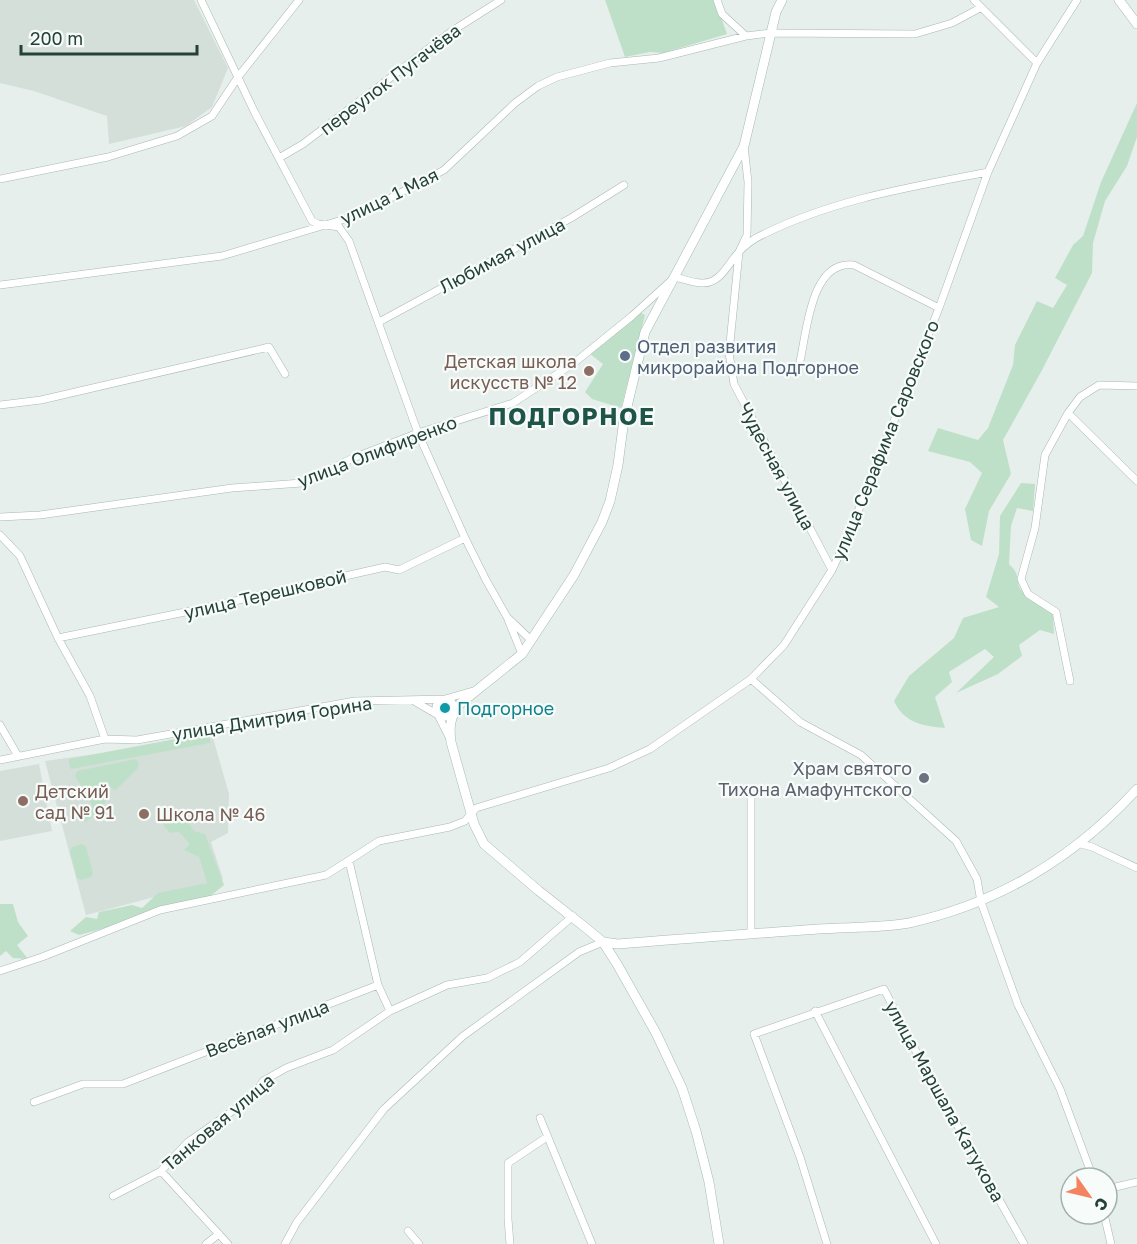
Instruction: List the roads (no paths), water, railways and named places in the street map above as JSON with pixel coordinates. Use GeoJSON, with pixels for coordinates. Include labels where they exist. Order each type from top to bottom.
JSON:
{"type":"FeatureCollection","features":[{"type":"Feature","properties":{"kind":"street"},"geometry":{"type":"LineString","coordinates":[[201,0],[312,221],[339,227],[345,233],[354,251],[418,433],[465,538],[507,617],[522,654]]}},
{"type":"Feature","properties":{"kind":"street"},"geometry":{"type":"LineString","coordinates":[[0,179],[108,157],[177,136],[213,116],[238,77],[299,0]]}},
{"type":"Feature","properties":{"kind":"street","name":"переулок Пугачёва"},"geometry":{"type":"LineString","coordinates":[[279,158],[303,144],[452,31],[501,0]]}},
{"type":"Feature","properties":{"kind":"street"},"geometry":{"type":"LineString","coordinates":[[717,0],[722,14],[746,36]]}},
{"type":"Feature","properties":{"kind":"street"},"geometry":{"type":"LineString","coordinates":[[782,0],[776,12],[744,146],[675,278],[704,284],[724,274],[739,252],[758,237],[791,221],[838,204],[894,190],[988,172]]}},
{"type":"Feature","properties":{"kind":"street"},"geometry":{"type":"LineString","coordinates":[[974,0],[1037,63]]}},
{"type":"Feature","properties":{"kind":"street","name":"улица Серафима Саровского"},"geometry":{"type":"LineString","coordinates":[[0,971],[42,957],[160,910],[326,875],[379,841],[450,827],[465,821],[476,808],[609,768],[650,749],[751,679],[784,645],[832,570],[851,530],[939,308],[988,172],[1037,63],[1077,0]]}},
{"type":"Feature","properties":{"kind":"street"},"geometry":{"type":"LineString","coordinates":[[1119,0],[1137,24]]}},
{"type":"Feature","properties":{"kind":"street","name":"улица 1 Мая"},"geometry":{"type":"LineString","coordinates":[[0,285],[222,256],[362,213],[444,170],[515,103],[538,86],[557,77],[610,63],[659,58],[746,36],[771,33],[915,34],[952,23],[980,8]]}},
{"type":"Feature","properties":{"kind":"street","name":"Чудесная улица"},"geometry":{"type":"LineString","coordinates":[[744,146],[748,182],[747,235],[739,252],[729,353],[734,384],[832,570]]}},
{"type":"Feature","properties":{"kind":"street","name":"Любимая улица"},"geometry":{"type":"LineString","coordinates":[[379,322],[571,218],[624,185]]}},
{"type":"Feature","properties":{"kind":"street"},"geometry":{"type":"LineString","coordinates":[[800,362],[816,289],[834,268],[844,264],[854,265],[939,308]]}},
{"type":"Feature","properties":{"kind":"street","name":"улица Дмитрия Горина"},"geometry":{"type":"LineString","coordinates":[[0,760],[105,739],[137,740],[355,701],[445,699],[476,690],[522,654],[574,575],[602,522],[612,492],[635,367],[645,332],[675,278]]}},
{"type":"Feature","properties":{"kind":"street","name":"улица Олифиренко"},"geometry":{"type":"LineString","coordinates":[[0,517],[40,515],[232,488],[302,483],[353,458],[418,433],[513,403],[574,363],[675,278]]}},
{"type":"Feature","properties":{"kind":"street"},"geometry":{"type":"LineString","coordinates":[[0,405],[41,400],[269,347],[285,374]]}},
{"type":"Feature","properties":{"kind":"street"},"geometry":{"type":"LineString","coordinates":[[1070,681],[1056,612],[1029,594],[1021,579],[1035,528],[1045,455],[1068,413],[1080,397],[1099,385],[1137,386]]}},
{"type":"Feature","properties":{"kind":"street"},"geometry":{"type":"LineString","coordinates":[[1068,413],[1137,481]]}},
{"type":"Feature","properties":{"kind":"street"},"geometry":{"type":"LineString","coordinates":[[0,535],[20,556],[58,638],[90,696],[105,739]]}},
{"type":"Feature","properties":{"kind":"street","name":"улица Терешковой"},"geometry":{"type":"LineString","coordinates":[[58,638],[385,567],[399,570],[465,538]]}},
{"type":"Feature","properties":{"kind":"street"},"geometry":{"type":"LineString","coordinates":[[507,617],[531,640]]}},
{"type":"Feature","properties":{"kind":"street"},"geometry":{"type":"LineString","coordinates":[[751,679],[800,722],[861,755],[956,841],[977,879],[981,902],[1018,1005],[1060,1089],[1089,1166]]}},
{"type":"Feature","properties":{"kind":"street"},"geometry":{"type":"LineString","coordinates":[[409,700],[425,705],[438,715],[446,717],[476,690]]}},
{"type":"Feature","properties":{"kind":"street"},"geometry":{"type":"LineString","coordinates":[[451,742],[453,703],[445,699],[439,701],[436,706],[438,715],[451,742],[474,824],[484,844],[603,942],[651,1023],[682,1088],[696,1131],[719,1244]]}},
{"type":"Feature","properties":{"kind":"street"},"geometry":{"type":"LineString","coordinates":[[0,725],[18,756]]}},
{"type":"Feature","properties":{"kind":"street"},"geometry":{"type":"LineString","coordinates":[[285,1244],[297,1222],[384,1109],[463,1036],[579,952],[603,942],[618,944],[908,923],[981,902],[1050,866],[1081,844],[1137,789]]}},
{"type":"Feature","properties":{"kind":"street"},"geometry":{"type":"LineString","coordinates":[[751,798],[751,934]]}},
{"type":"Feature","properties":{"kind":"street"},"geometry":{"type":"LineString","coordinates":[[1081,844],[1137,868]]}},
{"type":"Feature","properties":{"kind":"street"},"geometry":{"type":"LineString","coordinates":[[349,861],[378,985],[390,1011]]}},
{"type":"Feature","properties":{"kind":"street","name":"Танковая улица"},"geometry":{"type":"LineString","coordinates":[[113,1196],[161,1171],[188,1142],[254,1096],[263,1080],[286,1068],[333,1050],[390,1011],[447,985],[488,978],[520,962],[573,916]]}},
{"type":"Feature","properties":{"kind":"street","name":"Весёлая улица"},"geometry":{"type":"LineString","coordinates":[[34,1102],[83,1084],[123,1084],[378,985]]}},
{"type":"Feature","properties":{"kind":"street","name":"улица Маршала Катукова"},"geometry":{"type":"LineString","coordinates":[[827,1244],[800,1157],[754,1034],[884,989],[913,1046],[1024,1244]]}},
{"type":"Feature","properties":{"kind":"street"},"geometry":{"type":"LineString","coordinates":[[815,1011],[936,1244]]}},
{"type":"Feature","properties":{"kind":"street"},"geometry":{"type":"LineString","coordinates":[[540,1118],[592,1244]]}},
{"type":"Feature","properties":{"kind":"street"},"geometry":{"type":"LineString","coordinates":[[510,1244],[508,1163],[547,1137]]}},
{"type":"Feature","properties":{"kind":"street"},"geometry":{"type":"LineString","coordinates":[[161,1171],[228,1244]]}},
{"type":"Feature","properties":{"kind":"street"},"geometry":{"type":"LineString","coordinates":[[1119,1186],[1137,1182]]}},
{"type":"Feature","properties":{"kind":"street"},"geometry":{"type":"LineString","coordinates":[[1107,1226],[1111,1244]]}},
{"type":"Feature","properties":{"kind":"street"},"geometry":{"type":"LineString","coordinates":[[408,1231],[419,1244]]}},
{"type":"Feature","properties":{"kind":"street"},"geometry":{"type":"LineString","coordinates":[[206,1244],[219,1234]]}},
{"type":"Feature","properties":{"kind":"place","name":"Отдел развития микрорайона Подгорное"},"geometry":{"type":"Point","coordinates":[625,356]}},
{"type":"Feature","properties":{"kind":"place","name":"Детская школа искусств № 12"},"geometry":{"type":"Point","coordinates":[589,371]}},
{"type":"Feature","properties":{"kind":"place","name":"Подгорное"},"geometry":{"type":"Point","coordinates":[445,708]}},
{"type":"Feature","properties":{"kind":"place","name":"Храм святого Тихона Амафунтского"},"geometry":{"type":"Point","coordinates":[924,778]}},
{"type":"Feature","properties":{"kind":"place","name":"Детский сад № 91"},"geometry":{"type":"Point","coordinates":[23,801]}},
{"type":"Feature","properties":{"kind":"place","name":"Школа № 46"},"geometry":{"type":"Point","coordinates":[144,814]}},
{"type":"Feature","properties":{"kind":"district","name":"ПОДГОРНОЕ"},"geometry":{"type":"Point","coordinates":[572,415]}}]}
